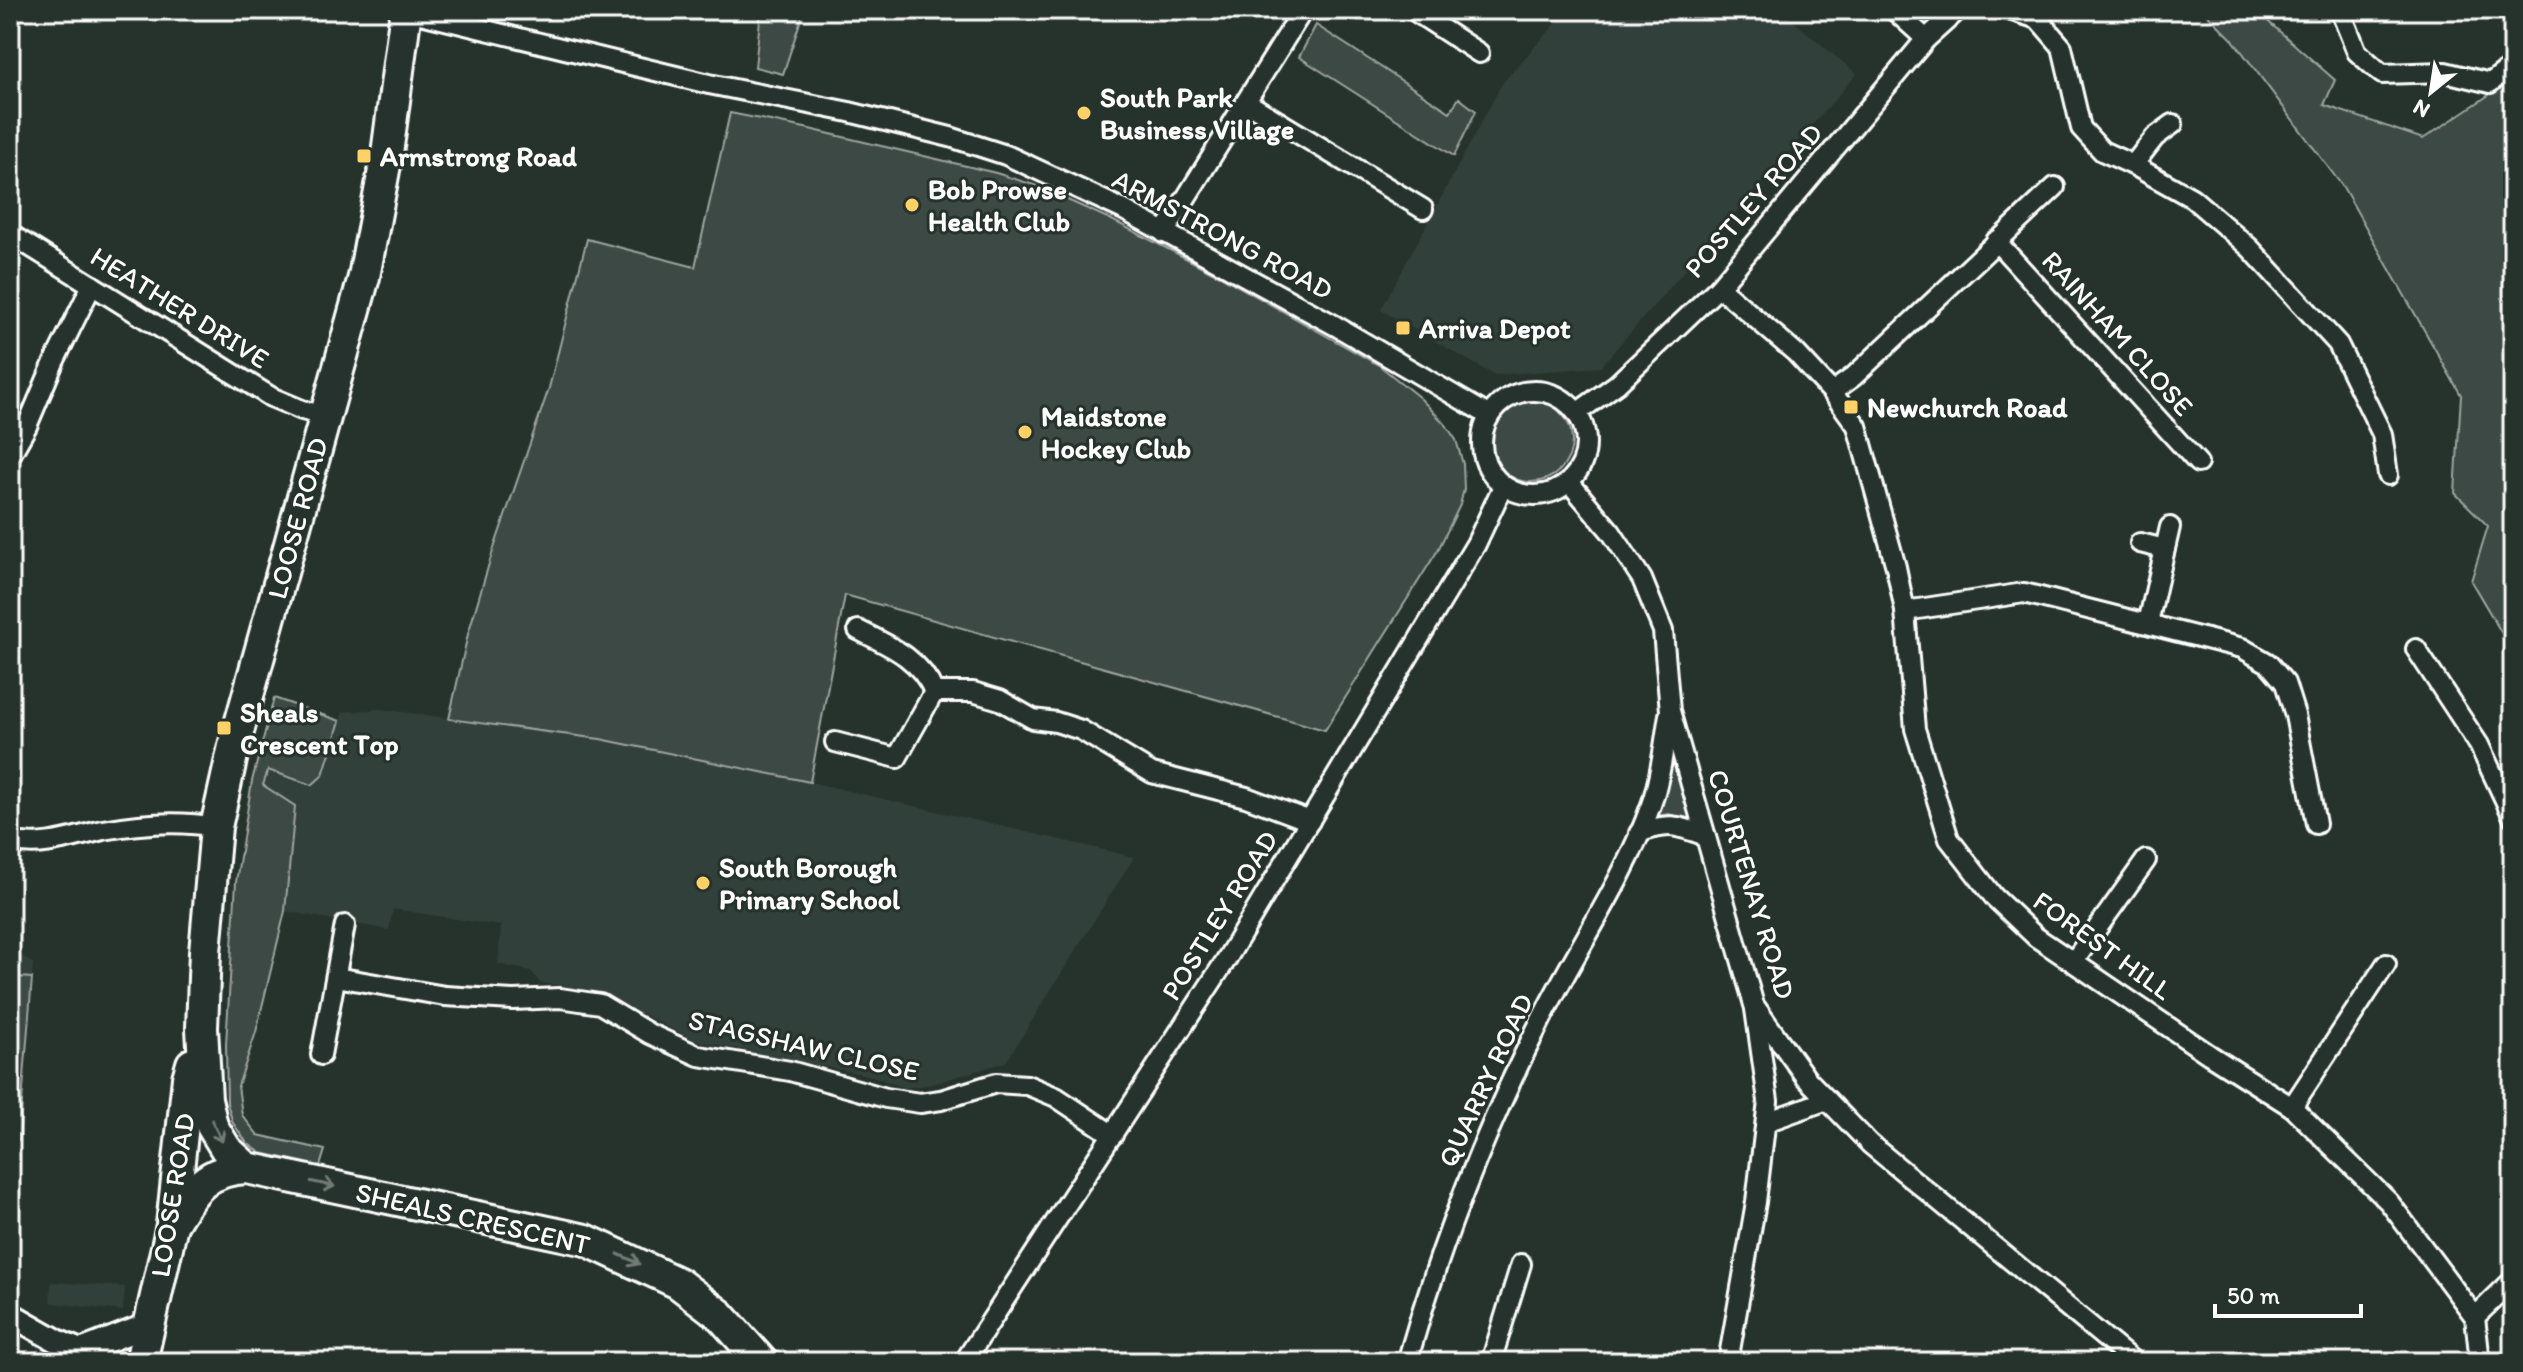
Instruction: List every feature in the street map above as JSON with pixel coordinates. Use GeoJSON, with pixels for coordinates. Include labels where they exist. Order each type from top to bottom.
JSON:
{"type":"FeatureCollection","features":[{"type":"Feature","properties":{"kind":"highway","name":"LOOSE ROAD"},"geometry":{"type":"LineString","coordinates":[[247,1168],[226,1149],[212,1126],[206,1099],[202,1028],[216,827],[234,746],[364,277],[387,154],[405,10]]}},
{"type":"Feature","properties":{"kind":"highway","name":"LOOSE ROAD"},"geometry":{"type":"LineString","coordinates":[[141,1362],[172,1225],[188,1078],[202,1028]]}},
{"type":"Feature","properties":{"kind":"highway","name":"SHEALS CRESCENT"},"geometry":{"type":"LineString","coordinates":[[172,1225],[189,1197],[205,1181],[228,1169],[247,1168],[586,1240],[678,1283],[720,1315],[762,1362]]}},
{"type":"Feature","properties":{"kind":"street","name":"ARMSTRONG ROAD"},"geometry":{"type":"LineString","coordinates":[[405,10],[709,84],[849,112],[950,137],[1006,155],[1122,209],[1336,326],[1488,415]]}},
{"type":"Feature","properties":{"kind":"street"},"geometry":{"type":"LineString","coordinates":[[1164,233],[1303,10]]}},
{"type":"Feature","properties":{"kind":"street"},"geometry":{"type":"LineString","coordinates":[[1413,10],[1479,53]]}},
{"type":"Feature","properties":{"kind":"street"},"geometry":{"type":"LineString","coordinates":[[1894,10],[1926,39]]}},
{"type":"Feature","properties":{"kind":"street","name":"POSTLEY ROAD"},"geometry":{"type":"LineString","coordinates":[[1578,412],[1617,384],[1719,287],[1926,39],[1958,10]]}},
{"type":"Feature","properties":{"kind":"street"},"geometry":{"type":"LineString","coordinates":[[2009,10],[2038,19],[2062,47],[2081,128],[2102,151],[2192,198],[2238,238],[2338,344],[2382,434],[2388,475]]}},
{"type":"Feature","properties":{"kind":"street"},"geometry":{"type":"LineString","coordinates":[[2340,10],[2357,52],[2382,74],[2445,72],[2490,83],[2513,65]]}},
{"type":"Feature","properties":{"kind":"street"},"geometry":{"type":"LineString","coordinates":[[1246,102],[1423,209]]}},
{"type":"Feature","properties":{"kind":"street"},"geometry":{"type":"LineString","coordinates":[[2133,165],[2155,137],[2173,124]]}},
{"type":"Feature","properties":{"kind":"street"},"geometry":{"type":"LineString","coordinates":[[1832,392],[1853,377],[2055,187]]}},
{"type":"Feature","properties":{"kind":"street","name":"HEATHER DRIVE"},"geometry":{"type":"LineString","coordinates":[[10,234],[271,397],[325,416]]}},
{"type":"Feature","properties":{"kind":"street","name":"RAINHAM CLOSE"},"geometry":{"type":"LineString","coordinates":[[1996,241],[2198,463]]}},
{"type":"Feature","properties":{"kind":"street"},"geometry":{"type":"LineString","coordinates":[[10,456],[92,285]]}},
{"type":"Feature","properties":{"kind":"street","name":"FOREST HILL"},"geometry":{"type":"LineString","coordinates":[[1719,287],[1796,353],[1832,392],[1857,426],[1905,611],[1915,729],[1949,839],[1994,897],[2036,937],[2292,1107],[2389,1202],[2475,1317]]}},
{"type":"Feature","properties":{"kind":"street"},"geometry":{"type":"LineString","coordinates":[[1534,389],[1556,394],[1578,412],[1587,438],[1581,466],[1569,482],[1545,495],[1524,495],[1503,486],[1488,470],[1480,446],[1488,415],[1511,394],[1534,389]]}},
{"type":"Feature","properties":{"kind":"street","name":"COURTENAY ROAD"},"geometry":{"type":"LineString","coordinates":[[1569,482],[1611,532],[1642,579],[1663,631],[1670,711],[1754,1005],[1806,1078],[1870,1144],[2134,1362]]}},
{"type":"Feature","properties":{"kind":"street","name":"POSTLEY ROAD"},"geometry":{"type":"LineString","coordinates":[[964,1362],[1226,960],[1476,544],[1503,486]]}},
{"type":"Feature","properties":{"kind":"street"},"geometry":{"type":"LineString","coordinates":[[2148,623],[2170,527]]}},
{"type":"Feature","properties":{"kind":"street"},"geometry":{"type":"LineString","coordinates":[[2140,543],[2165,549]]}},
{"type":"Feature","properties":{"kind":"street"},"geometry":{"type":"LineString","coordinates":[[1905,611],[2024,593],[2242,648],[2268,663],[2285,683],[2295,715],[2316,824]]}},
{"type":"Feature","properties":{"kind":"street"},"geometry":{"type":"LineString","coordinates":[[858,630],[918,664],[934,692]]}},
{"type":"Feature","properties":{"kind":"street"},"geometry":{"type":"LineString","coordinates":[[2416,649],[2479,745],[2513,817]]}},
{"type":"Feature","properties":{"kind":"street"},"geometry":{"type":"LineString","coordinates":[[934,692],[973,692],[1000,700],[1033,719],[1081,730],[1152,773],[1246,797],[1310,821]]}},
{"type":"Feature","properties":{"kind":"street"},"geometry":{"type":"LineString","coordinates":[[835,742],[897,758],[934,692]]}},
{"type":"Feature","properties":{"kind":"street","name":"QUARRY ROAD"},"geometry":{"type":"LineString","coordinates":[[1411,1361],[1444,1244],[1490,1128],[1540,1021],[1617,882],[1652,803],[1670,711]]}},
{"type":"Feature","properties":{"kind":"street"},"geometry":{"type":"LineString","coordinates":[[10,841],[21,844],[50,842],[134,824],[191,822],[216,827]]}},
{"type":"Feature","properties":{"kind":"street"},"geometry":{"type":"LineString","coordinates":[[1639,833],[1660,825],[1678,826],[1706,836]]}},
{"type":"Feature","properties":{"kind":"street"},"geometry":{"type":"LineString","coordinates":[[2074,961],[2146,860]]}},
{"type":"Feature","properties":{"kind":"street"},"geometry":{"type":"LineString","coordinates":[[321,1055],[345,925]]}},
{"type":"Feature","properties":{"kind":"street"},"geometry":{"type":"LineString","coordinates":[[2292,1107],[2386,964]]}},
{"type":"Feature","properties":{"kind":"street","name":"STAGSHAW CLOSE"},"geometry":{"type":"LineString","coordinates":[[336,977],[445,996],[513,1000],[560,998],[600,1004],[650,1034],[699,1056],[790,1071],[886,1098],[930,1102],[996,1083],[1027,1085],[1056,1097],[1113,1135]]}},
{"type":"Feature","properties":{"kind":"street"},"geometry":{"type":"LineString","coordinates":[[1728,1362],[1756,1202],[1768,1101],[1754,1005]]}},
{"type":"Feature","properties":{"kind":"street"},"geometry":{"type":"LineString","coordinates":[[1766,1122],[1827,1100]]}},
{"type":"Feature","properties":{"kind":"street"},"geometry":{"type":"LineString","coordinates":[[1491,1362],[1521,1264]]}},
{"type":"Feature","properties":{"kind":"street"},"geometry":{"type":"LineString","coordinates":[[2480,1362],[2475,1317],[2513,1280]]}},
{"type":"Feature","properties":{"kind":"street"},"geometry":{"type":"LineString","coordinates":[[10,1314],[59,1342],[106,1362]]}},
{"type":"Feature","properties":{"kind":"street"},"geometry":{"type":"LineString","coordinates":[[81,1351],[150,1324]]}},
{"type":"Feature","properties":{"kind":"shaded area"},"geometry":{"type":"Polygon","coordinates":[[[761,10],[804,10],[783,74],[755,67],[761,10]]]}},
{"type":"Feature","properties":{"kind":"shaded area"},"geometry":{"type":"Polygon","coordinates":[[[1568,10],[1780,10],[1857,74],[1600,367],[1494,375],[1381,310],[1503,82],[1568,10]]]}},
{"type":"Feature","properties":{"kind":"shaded area"},"geometry":{"type":"Polygon","coordinates":[[[2203,10],[2255,10],[2335,80],[2324,105],[2423,139],[2513,79],[2513,652],[2471,581],[2488,526],[2455,493],[2461,395],[2343,187],[2233,40],[2203,10]]]}},
{"type":"Feature","properties":{"kind":"shaded area"},"geometry":{"type":"Polygon","coordinates":[[[1316,25],[1450,112],[1459,98],[1476,111],[1454,156],[1299,57],[1316,25]]]}},
{"type":"Feature","properties":{"kind":"shaded area"},"geometry":{"type":"Polygon","coordinates":[[[730,113],[996,173],[1034,185],[1110,219],[1220,276],[1380,366],[1420,398],[1456,440],[1463,464],[1464,489],[1460,505],[1438,550],[1325,730],[845,595],[810,782],[600,739],[449,719],[468,634],[549,388],[587,239],[695,267],[730,113]]]}},
{"type":"Feature","properties":{"kind":"shaded area"},"geometry":{"type":"Polygon","coordinates":[[[1523,400],[1539,400],[1554,407],[1565,418],[1572,441],[1569,457],[1560,470],[1539,482],[1523,482],[1508,475],[1497,464],[1490,449],[1490,433],[1497,418],[1508,407],[1523,400]]]}},
{"type":"Feature","properties":{"kind":"shaded area"},"geometry":{"type":"Polygon","coordinates":[[[274,698],[340,721],[323,775],[312,785],[268,770],[263,785],[295,806],[285,911],[256,1032],[238,1086],[242,1115],[258,1135],[325,1150],[320,1166],[261,1153],[247,1143],[233,1123],[227,1103],[226,1044],[236,882],[252,781],[274,698]]]}},
{"type":"Feature","properties":{"kind":"shaded area","name":"South Borough Primary School"},"geometry":{"type":"Polygon","coordinates":[[[381,709],[600,739],[810,782],[1134,857],[1006,1062],[932,1084],[905,1088],[872,1076],[694,1040],[611,998],[567,986],[540,983],[531,971],[498,964],[501,926],[393,909],[389,930],[285,911],[295,806],[263,786],[268,770],[299,782],[323,775],[343,712],[381,709]]]}},
{"type":"Feature","properties":{"kind":"shaded area"},"geometry":{"type":"Polygon","coordinates":[[[1673,745],[1696,817],[1692,821],[1669,814],[1657,816],[1653,811],[1673,745]]]}},
{"type":"Feature","properties":{"kind":"shaded area"},"geometry":{"type":"Polygon","coordinates":[[[10,949],[33,963],[19,1140],[10,1135],[10,949]]]}},
{"type":"Feature","properties":{"kind":"shaded area"},"geometry":{"type":"Polygon","coordinates":[[[17,977],[32,978],[19,1140],[10,1135],[10,1056],[17,977]]]}},
{"type":"Feature","properties":{"kind":"shaded area"},"geometry":{"type":"Polygon","coordinates":[[[51,1282],[125,1287],[123,1311],[53,1303],[50,1301],[51,1282]]]}},
{"type":"Feature","properties":{"kind":"place","name":"South Park Business Village"},"geometry":{"type":"Point","coordinates":[1084,113]}},
{"type":"Feature","properties":{"kind":"place","name":"Armstrong Road"},"geometry":{"type":"Point","coordinates":[364,156]}},
{"type":"Feature","properties":{"kind":"place","name":"Bob Prowse Health Club"},"geometry":{"type":"Point","coordinates":[912,205]}},
{"type":"Feature","properties":{"kind":"place","name":"Arriva Depot"},"geometry":{"type":"Point","coordinates":[1403,328]}},
{"type":"Feature","properties":{"kind":"place","name":"Newchurch Road"},"geometry":{"type":"Point","coordinates":[1851,407]}},
{"type":"Feature","properties":{"kind":"place","name":"Maidstone Hockey Club"},"geometry":{"type":"Point","coordinates":[1025,432]}},
{"type":"Feature","properties":{"kind":"place","name":"Sheals Crescent Top"},"geometry":{"type":"Point","coordinates":[224,728]}},
{"type":"Feature","properties":{"kind":"place","name":"South Borough Primary School"},"geometry":{"type":"Point","coordinates":[703,883]}}]}
